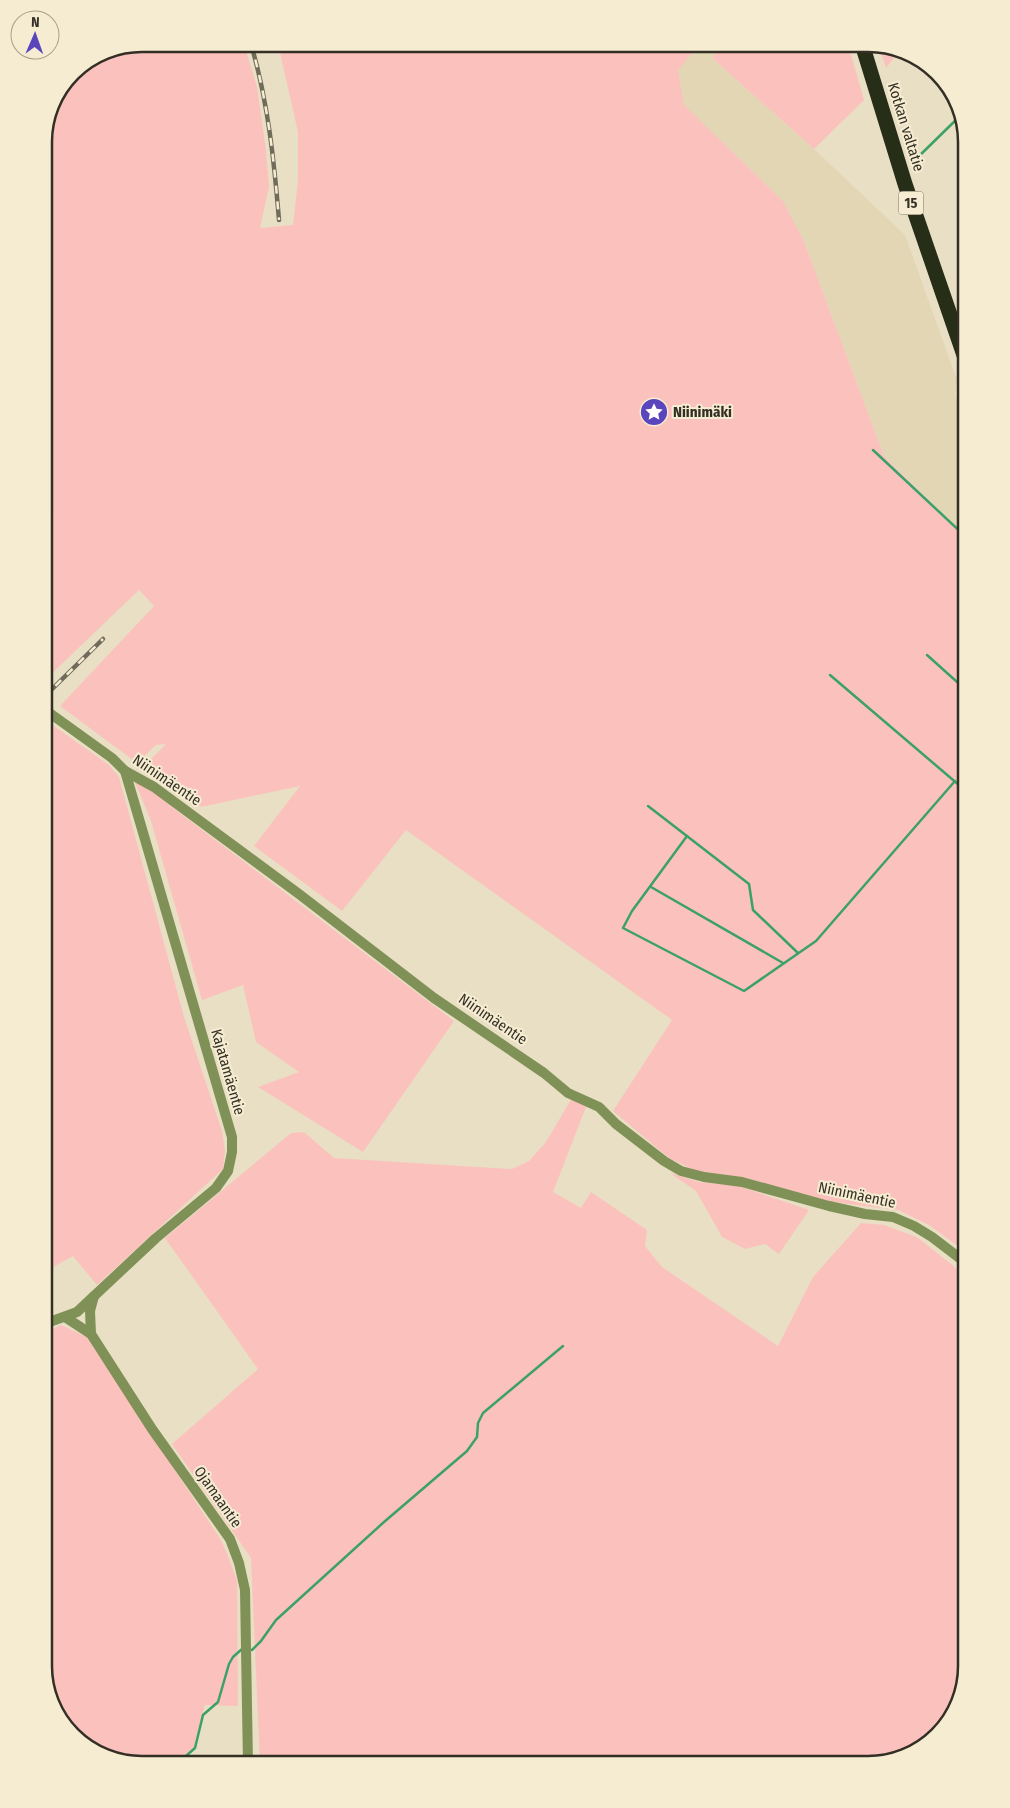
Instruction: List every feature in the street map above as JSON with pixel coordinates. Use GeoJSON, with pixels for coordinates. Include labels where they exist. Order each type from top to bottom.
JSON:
{"type":"FeatureCollection","features":[{"type":"Feature","properties":{"kind":"highway","name":"Kotkan valtatie"},"geometry":{"type":"LineString","coordinates":[[865,53],[905,184],[958,338]]}},
{"type":"Feature","properties":{"kind":"street","name":"Niinimäentie"},"geometry":{"type":"LineString","coordinates":[[53,716],[112,758],[124,771],[154,786],[306,899],[434,998],[544,1073],[568,1093],[600,1107],[616,1124],[664,1161],[681,1171],[704,1177],[742,1182],[865,1214],[893,1217],[920,1229],[958,1257]]}},
{"type":"Feature","properties":{"kind":"street","name":"Kajatamäentie"},"geometry":{"type":"LineString","coordinates":[[52,1321],[77,1312],[156,1238],[216,1188],[228,1171],[232,1152],[232,1137],[124,771]]}},
{"type":"Feature","properties":{"kind":"street"},"geometry":{"type":"LineString","coordinates":[[91,1334],[90,1311],[94,1295]]}},
{"type":"Feature","properties":{"kind":"street","name":"Ojamaantie"},"geometry":{"type":"LineString","coordinates":[[65,1317],[91,1334],[152,1429],[230,1539],[239,1563],[245,1590],[248,1755]]}},
{"type":"Feature","properties":{"kind":"shaded area"},"geometry":{"type":"Polygon","coordinates":[[[246,52],[257,87],[269,187],[260,228],[293,225],[298,181],[298,132],[280,52],[692,53],[678,71],[684,105],[783,201],[803,239],[884,456],[958,530],[958,1246],[929,1225],[898,1210],[832,1202],[741,1177],[696,1171],[669,1158],[613,1111],[672,1020],[406,830],[342,911],[254,846],[300,786],[201,807],[150,765],[151,759],[166,744],[156,745],[137,763],[60,706],[154,606],[139,590],[53,673],[53,137],[59,108],[71,88],[83,75],[103,62],[131,53],[246,52]]]}},
{"type":"Feature","properties":{"kind":"shaded area"},"geometry":{"type":"Polygon","coordinates":[[[692,53],[716,53],[712,58],[814,149],[905,235],[957,380],[955,396],[958,403],[958,530],[884,456],[803,239],[783,201],[684,105],[677,71],[692,53]]]}},
{"type":"Feature","properties":{"kind":"shaded area"},"geometry":{"type":"Polygon","coordinates":[[[716,53],[851,53],[864,100],[814,149],[712,58],[716,53]]]}},
{"type":"Feature","properties":{"kind":"shaded area"},"geometry":{"type":"Polygon","coordinates":[[[881,54],[895,57],[886,68],[881,54]]]}},
{"type":"Feature","properties":{"kind":"shaded area"},"geometry":{"type":"Polygon","coordinates":[[[53,725],[109,765],[119,777],[184,1017],[222,1131],[225,1151],[223,1169],[97,1285],[73,1256],[52,1267],[53,725]]]}},
{"type":"Feature","properties":{"kind":"shaded area"},"geometry":{"type":"Polygon","coordinates":[[[135,782],[142,782],[181,814],[454,1021],[363,1152],[258,1087],[299,1072],[256,1042],[243,985],[202,1000],[151,821],[135,782]]]}},
{"type":"Feature","properties":{"kind":"shaded area"},"geometry":{"type":"Polygon","coordinates":[[[572,1098],[586,1107],[553,1192],[581,1208],[591,1192],[647,1230],[645,1246],[662,1267],[778,1346],[813,1277],[861,1223],[884,1225],[917,1237],[958,1270],[958,1665],[953,1694],[948,1705],[939,1720],[922,1737],[902,1749],[885,1754],[867,1756],[260,1755],[251,1558],[172,1444],[258,1369],[165,1238],[291,1133],[304,1132],[334,1158],[512,1169],[529,1161],[546,1142],[572,1098]]]}},
{"type":"Feature","properties":{"kind":"shaded area"},"geometry":{"type":"Polygon","coordinates":[[[670,1173],[699,1182],[739,1186],[809,1210],[779,1254],[765,1244],[745,1249],[722,1237],[696,1191],[670,1173]]]}},
{"type":"Feature","properties":{"kind":"shaded area"},"geometry":{"type":"Polygon","coordinates":[[[61,1325],[87,1337],[221,1540],[237,1581],[238,1706],[205,1705],[193,1750],[187,1755],[137,1755],[114,1751],[83,1733],[71,1720],[59,1700],[54,1683],[52,1665],[52,1329],[61,1325]]]}},
{"type":"Feature","properties":{"kind":"waterway"},"geometry":{"type":"LineString","coordinates":[[914,161],[955,121]]}},
{"type":"Feature","properties":{"kind":"waterway"},"geometry":{"type":"LineString","coordinates":[[873,450],[958,530]]}},
{"type":"Feature","properties":{"kind":"waterway"},"geometry":{"type":"LineString","coordinates":[[927,655],[958,683]]}},
{"type":"Feature","properties":{"kind":"waterway"},"geometry":{"type":"LineString","coordinates":[[830,675],[958,784]]}},
{"type":"Feature","properties":{"kind":"waterway"},"geometry":{"type":"LineString","coordinates":[[687,836],[632,911],[623,928],[744,991],[816,941],[955,781]]}},
{"type":"Feature","properties":{"kind":"waterway"},"geometry":{"type":"LineString","coordinates":[[648,806],[749,884],[753,910],[798,953]]}},
{"type":"Feature","properties":{"kind":"waterway"},"geometry":{"type":"LineString","coordinates":[[651,887],[783,963]]}},
{"type":"Feature","properties":{"kind":"waterway"},"geometry":{"type":"LineString","coordinates":[[252,1650],[276,1620],[384,1522],[467,1451],[477,1437],[478,1423],[483,1413],[563,1346]]}},
{"type":"Feature","properties":{"kind":"waterway"},"geometry":{"type":"LineString","coordinates":[[187,1755],[195,1748],[203,1715],[218,1702],[229,1664],[233,1657],[242,1649]]}},
{"type":"Feature","properties":{"kind":"railway"},"geometry":{"type":"LineString","coordinates":[[253,52],[270,131],[279,220]]}},
{"type":"Feature","properties":{"kind":"railway"},"geometry":{"type":"LineString","coordinates":[[53,689],[103,639]]}},
{"type":"Feature","properties":{"kind":"place","name":"Niinimäki"},"geometry":{"type":"Point","coordinates":[654,412]}}]}
